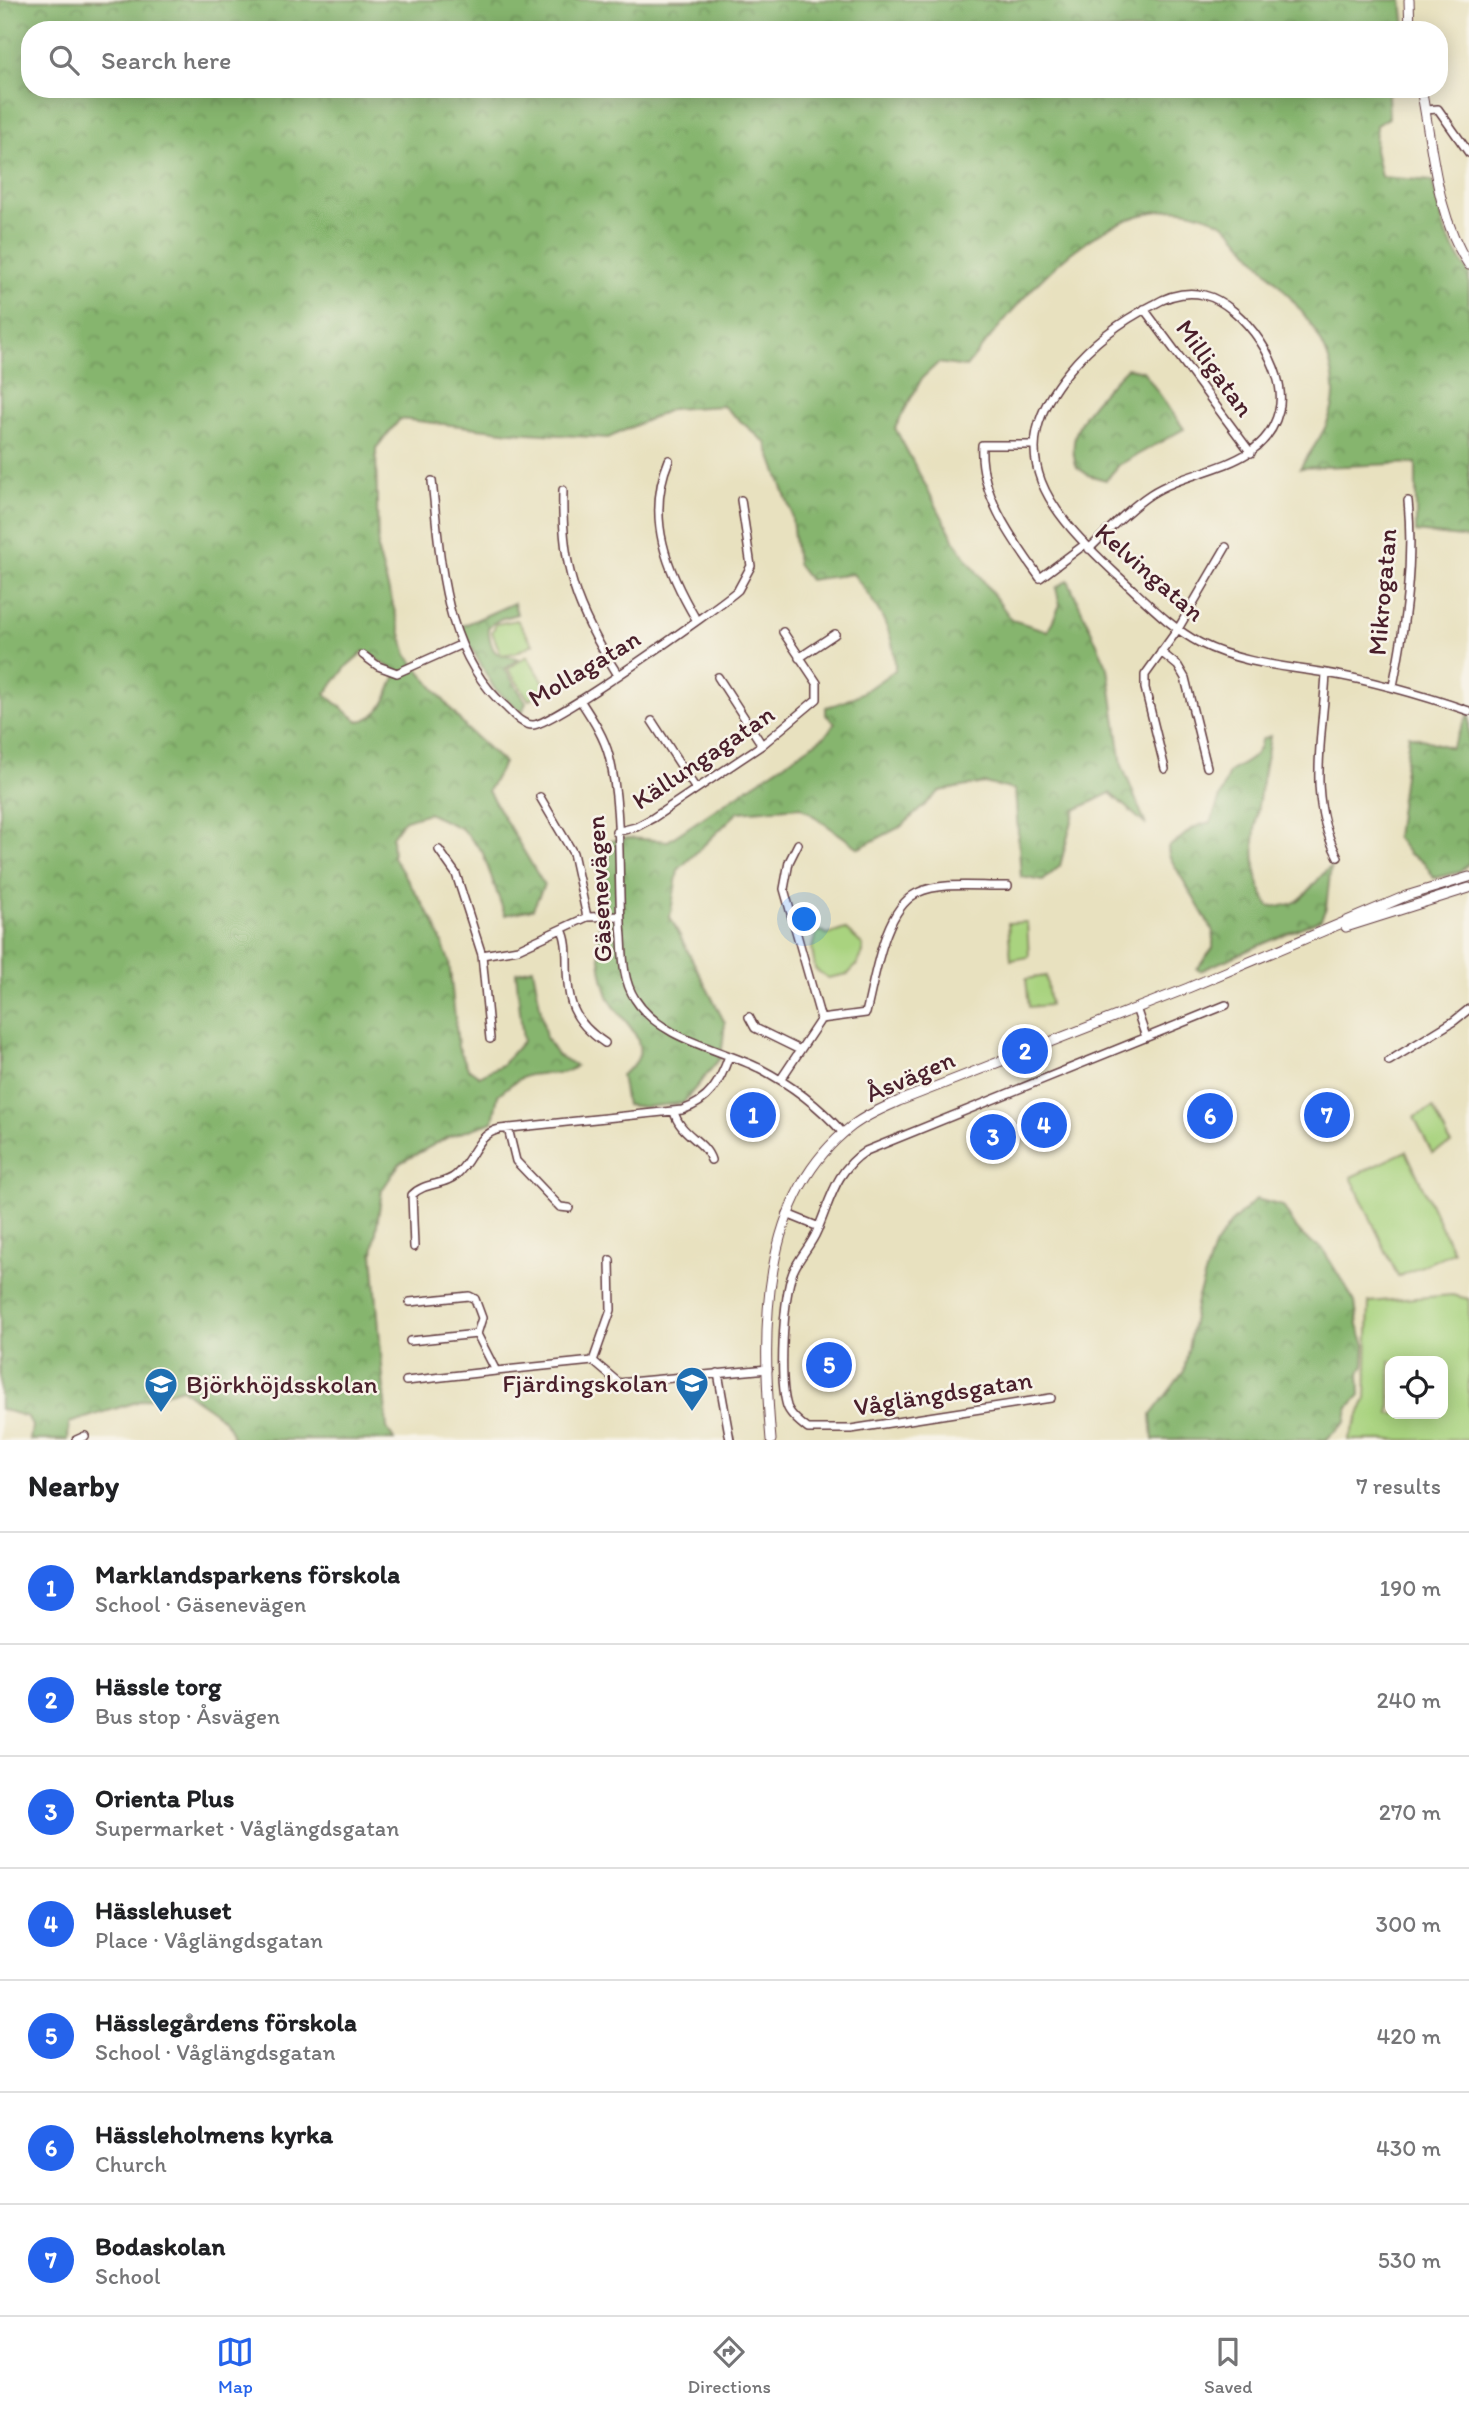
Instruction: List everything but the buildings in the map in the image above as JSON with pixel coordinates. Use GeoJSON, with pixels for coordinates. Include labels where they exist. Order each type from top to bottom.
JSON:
{"type":"FeatureCollection","features":[{"type":"Feature","properties":{"kind":"street"},"geometry":{"type":"LineString","coordinates":[[1409,0],[1410,21]]}},
{"type":"Feature","properties":{"kind":"street"},"geometry":{"type":"LineString","coordinates":[[1423,98],[1451,231],[1469,265]]}},
{"type":"Feature","properties":{"kind":"street"},"geometry":{"type":"LineString","coordinates":[[1425,110],[1438,109],[1469,153]]}},
{"type":"Feature","properties":{"kind":"street","name":"Kelvingatan"},"geometry":{"type":"LineString","coordinates":[[1251,453],[1274,425],[1282,397],[1278,374],[1265,349],[1230,309],[1202,294],[1174,296],[1144,309],[1102,338],[1062,380],[1040,416],[1034,445],[1039,477],[1047,495],[1086,547],[1178,629],[1200,643],[1248,661],[1393,686],[1469,711]]}},
{"type":"Feature","properties":{"kind":"street","name":"Milligatan"},"geometry":{"type":"LineString","coordinates":[[1144,309],[1251,453]]}},
{"type":"Feature","properties":{"kind":"street"},"geometry":{"type":"LineString","coordinates":[[1034,445],[982,445],[983,471],[1000,516],[1040,578],[1086,547],[1153,493],[1251,453]]}},
{"type":"Feature","properties":{"kind":"street"},"geometry":{"type":"LineString","coordinates":[[669,460],[663,474],[659,513],[660,542],[678,589],[697,621]]}},
{"type":"Feature","properties":{"kind":"street","name":"Mollagatan"},"geometry":{"type":"LineString","coordinates":[[432,481],[442,568],[460,646],[480,681],[522,722],[541,723],[618,675],[738,590],[749,574],[751,554],[741,500]]}},
{"type":"Feature","properties":{"kind":"street"},"geometry":{"type":"LineString","coordinates":[[563,490],[562,517],[573,592],[586,623],[618,675]]}},
{"type":"Feature","properties":{"kind":"street","name":"Mikrogatan"},"geometry":{"type":"LineString","coordinates":[[1393,686],[1410,571],[1408,501]]}},
{"type":"Feature","properties":{"kind":"street"},"geometry":{"type":"LineString","coordinates":[[1165,769],[1145,688],[1145,676],[1178,629],[1226,547]]}},
{"type":"Feature","properties":{"kind":"street"},"geometry":{"type":"LineString","coordinates":[[783,632],[799,658],[835,634]]}},
{"type":"Feature","properties":{"kind":"street"},"geometry":{"type":"LineString","coordinates":[[363,655],[378,666],[397,673],[460,646]]}},
{"type":"Feature","properties":{"kind":"street"},"geometry":{"type":"LineString","coordinates":[[1161,652],[1178,666],[1185,678],[1207,767]]}},
{"type":"Feature","properties":{"kind":"street","name":"Källungagatan"},"geometry":{"type":"LineString","coordinates":[[616,832],[644,824],[762,745],[808,708],[817,699],[818,688],[799,658]]}},
{"type":"Feature","properties":{"kind":"street"},"geometry":{"type":"LineString","coordinates":[[1326,673],[1317,792],[1325,829],[1338,857]]}},
{"type":"Feature","properties":{"kind":"street"},"geometry":{"type":"LineString","coordinates":[[718,677],[762,745]]}},
{"type":"Feature","properties":{"kind":"street","name":"Gäsenevägen"},"geometry":{"type":"LineString","coordinates":[[580,699],[594,721],[609,754],[624,969],[633,997],[641,1008],[673,1032],[781,1079],[843,1133]]}},
{"type":"Feature","properties":{"kind":"street"},"geometry":{"type":"LineString","coordinates":[[652,721],[696,789]]}},
{"type":"Feature","properties":{"kind":"street"},"geometry":{"type":"LineString","coordinates":[[540,797],[573,853],[587,917]]}},
{"type":"Feature","properties":{"kind":"street"},"geometry":{"type":"LineString","coordinates":[[798,844],[789,862],[784,889],[821,1019]]}},
{"type":"Feature","properties":{"kind":"street"},"geometry":{"type":"LineString","coordinates":[[439,850],[456,874],[482,955],[490,1038]]}},
{"type":"Feature","properties":{"kind":"street","name":"Åsvägen"},"geometry":{"type":"LineString","coordinates":[[771,1440],[768,1368],[773,1265],[777,1241],[787,1214],[813,1167],[843,1133],[864,1118],[899,1101],[1301,942],[1406,896],[1469,877]]}},
{"type":"Feature","properties":{"kind":"street"},"geometry":{"type":"LineString","coordinates":[[781,1079],[821,1019],[866,1013],[887,931],[897,911],[917,893],[942,888],[1008,886]]}},
{"type":"Feature","properties":{"kind":"street","name":"Åsvägen"},"geometry":{"type":"LineString","coordinates":[[1301,942],[1469,888]]}},
{"type":"Feature","properties":{"kind":"street"},"geometry":{"type":"LineString","coordinates":[[482,955],[518,948],[587,917],[620,916]]}},
{"type":"Feature","properties":{"kind":"street"},"geometry":{"type":"LineString","coordinates":[[562,930],[568,997],[576,1016],[605,1043]]}},
{"type":"Feature","properties":{"kind":"street","name":"Våglängdsgatan"},"geometry":{"type":"LineString","coordinates":[[1051,1398],[851,1429],[808,1429],[787,1408],[784,1347],[789,1285],[799,1260],[819,1227],[832,1188],[845,1168],[877,1145],[1226,1005]]}},
{"type":"Feature","properties":{"kind":"street"},"geometry":{"type":"LineString","coordinates":[[1136,1008],[1146,1037]]}},
{"type":"Feature","properties":{"kind":"street"},"geometry":{"type":"LineString","coordinates":[[1388,1061],[1469,1009]]}},
{"type":"Feature","properties":{"kind":"street"},"geometry":{"type":"LineString","coordinates":[[749,1017],[755,1028],[800,1050]]}},
{"type":"Feature","properties":{"kind":"street"},"geometry":{"type":"LineString","coordinates":[[414,1247],[412,1195],[419,1188],[449,1180],[465,1165],[485,1134],[508,1128],[674,1111],[698,1104],[712,1093],[729,1056]]}},
{"type":"Feature","properties":{"kind":"street"},"geometry":{"type":"LineString","coordinates":[[674,1111],[681,1130],[709,1154],[711,1160]]}},
{"type":"Feature","properties":{"kind":"street"},"geometry":{"type":"LineString","coordinates":[[508,1128],[516,1161],[560,1207],[569,1208]]}},
{"type":"Feature","properties":{"kind":"street"},"geometry":{"type":"LineString","coordinates":[[787,1214],[819,1227]]}},
{"type":"Feature","properties":{"kind":"street"},"geometry":{"type":"LineString","coordinates":[[593,1361],[611,1310],[610,1260]]}},
{"type":"Feature","properties":{"kind":"street"},"geometry":{"type":"LineString","coordinates":[[410,1302],[470,1296],[475,1298],[482,1318],[477,1334],[496,1371]]}},
{"type":"Feature","properties":{"kind":"street"},"geometry":{"type":"LineString","coordinates":[[410,1341],[477,1334]]}},
{"type":"Feature","properties":{"kind":"street"},"geometry":{"type":"LineString","coordinates":[[406,1381],[593,1361],[619,1383],[768,1368]]}},
{"type":"Feature","properties":{"kind":"street"},"geometry":{"type":"LineString","coordinates":[[718,1373],[730,1440]]}},
{"type":"Feature","properties":{"kind":"street"},"geometry":{"type":"LineString","coordinates":[[76,1440],[85,1436]]}},
{"type":"Feature","properties":{"kind":"green space"},"geometry":{"type":"Polygon","coordinates":[[[0,0],[1402,0],[1404,21],[21,21],[21,98],[1388,98],[1389,118],[1376,125],[1375,150],[1381,177],[1432,181],[1446,235],[1469,274],[1469,538],[1416,532],[1416,463],[1300,468],[1324,430],[1332,410],[1334,387],[1325,350],[1305,316],[1238,237],[1226,226],[1197,213],[1165,210],[1134,217],[1105,230],[1078,248],[1029,292],[966,367],[938,363],[922,378],[895,428],[957,545],[1012,620],[1048,631],[1060,605],[1056,588],[1068,580],[1108,668],[1122,765],[1146,825],[1110,793],[1075,810],[1060,866],[1043,881],[1021,877],[1015,790],[984,783],[940,791],[902,826],[859,848],[801,807],[738,812],[678,870],[670,917],[725,1023],[721,1057],[683,1103],[645,1107],[626,1105],[621,1075],[635,1063],[639,1055],[637,1039],[608,996],[600,958],[601,899],[609,841],[628,838],[668,841],[825,736],[835,723],[826,715],[826,707],[854,697],[895,670],[888,630],[877,607],[853,574],[809,580],[797,564],[791,511],[766,443],[723,406],[671,409],[608,438],[512,432],[400,419],[376,448],[378,552],[407,655],[466,728],[504,763],[488,791],[544,885],[533,909],[505,915],[482,851],[462,829],[428,813],[403,821],[392,837],[393,857],[434,922],[449,961],[458,1046],[468,1068],[479,1076],[502,1065],[523,1041],[516,972],[533,968],[546,1038],[557,1055],[576,1066],[565,1072],[526,1076],[514,1082],[498,1095],[493,1122],[448,1137],[400,1163],[382,1190],[373,1253],[387,1428],[394,1440],[229,1440],[233,1437],[225,1421],[182,1388],[69,1423],[68,1440],[30,1440],[32,1426],[28,1417],[0,1409],[0,0]],[[364,651],[348,665],[325,694],[358,721],[374,715],[388,696],[397,672],[364,651]]]}},
{"type":"Feature","properties":{"kind":"green space"},"geometry":{"type":"Polygon","coordinates":[[[1127,368],[1143,371],[1184,429],[1119,465],[1106,480],[1088,475],[1077,467],[1075,439],[1087,412],[1127,368]]]}},
{"type":"Feature","properties":{"kind":"green space"},"geometry":{"type":"Polygon","coordinates":[[[514,603],[517,614],[500,619],[488,627],[491,645],[496,652],[519,659],[505,669],[526,702],[522,713],[494,688],[460,627],[514,603]]]}},
{"type":"Feature","properties":{"kind":"green space"},"geometry":{"type":"Polygon","coordinates":[[[517,620],[533,644],[515,653],[501,655],[492,632],[496,624],[517,620]]]}},
{"type":"Feature","properties":{"kind":"green space"},"geometry":{"type":"Polygon","coordinates":[[[527,656],[547,687],[529,700],[508,669],[527,656]]]}},
{"type":"Feature","properties":{"kind":"green space"},"geometry":{"type":"Polygon","coordinates":[[[1469,713],[1469,863],[1460,872],[1434,878],[1424,862],[1409,854],[1396,837],[1409,735],[1451,748],[1469,713]]]}},
{"type":"Feature","properties":{"kind":"green space"},"geometry":{"type":"Polygon","coordinates":[[[1270,736],[1254,846],[1260,888],[1269,906],[1291,904],[1305,895],[1331,866],[1326,908],[1321,919],[1200,971],[1197,969],[1213,948],[1213,931],[1169,856],[1168,847],[1192,829],[1211,822],[1229,772],[1254,756],[1261,740],[1270,736]]]}},
{"type":"Feature","properties":{"kind":"green space"},"geometry":{"type":"Polygon","coordinates":[[[1027,922],[1029,957],[1011,960],[1008,923],[1027,922]]]}},
{"type":"Feature","properties":{"kind":"green space"},"geometry":{"type":"Polygon","coordinates":[[[845,929],[863,945],[863,953],[848,974],[828,978],[815,969],[812,949],[816,933],[822,931],[828,935],[845,929]]]}},
{"type":"Feature","properties":{"kind":"green space"},"geometry":{"type":"Polygon","coordinates":[[[1046,976],[1050,1005],[1029,1007],[1026,979],[1046,976]]]}},
{"type":"Feature","properties":{"kind":"green space"},"geometry":{"type":"Polygon","coordinates":[[[1433,1108],[1451,1144],[1432,1153],[1414,1117],[1433,1108]]]}},
{"type":"Feature","properties":{"kind":"green space"},"geometry":{"type":"Polygon","coordinates":[[[1406,1151],[1453,1252],[1398,1277],[1351,1177],[1406,1151]]]}},
{"type":"Feature","properties":{"kind":"green space"},"geometry":{"type":"Polygon","coordinates":[[[1256,1199],[1283,1206],[1298,1231],[1322,1248],[1355,1302],[1358,1325],[1365,1345],[1364,1365],[1359,1373],[1360,1395],[1348,1408],[1346,1422],[1325,1440],[1153,1440],[1151,1415],[1184,1371],[1197,1300],[1214,1247],[1230,1224],[1256,1199]]]}},
{"type":"Feature","properties":{"kind":"green space"},"geometry":{"type":"Polygon","coordinates":[[[1452,1295],[1469,1299],[1469,1440],[1348,1440],[1366,1399],[1369,1302],[1452,1295]]]}},
{"type":"Feature","properties":{"kind":"place","name":"Hässle torg"},"geometry":{"type":"Point","coordinates":[1025,1051]}},
{"type":"Feature","properties":{"kind":"place","name":"Marklandsparkens förskola"},"geometry":{"type":"Point","coordinates":[753,1115]}},
{"type":"Feature","properties":{"kind":"place","name":"Bodaskolan"},"geometry":{"type":"Point","coordinates":[1327,1115]}},
{"type":"Feature","properties":{"kind":"place","name":"Hässleholmens kyrka"},"geometry":{"type":"Point","coordinates":[1210,1116]}},
{"type":"Feature","properties":{"kind":"place","name":"Hässlehuset"},"geometry":{"type":"Point","coordinates":[1044,1125]}},
{"type":"Feature","properties":{"kind":"place","name":"Orienta Plus"},"geometry":{"type":"Point","coordinates":[993,1137]}},
{"type":"Feature","properties":{"kind":"place","name":"Hässlegårdens förskola"},"geometry":{"type":"Point","coordinates":[829,1365]}},
{"type":"Feature","properties":{"kind":"place","name":"Fjärdingskolan"},"geometry":{"type":"Point","coordinates":[692,1413]}},
{"type":"Feature","properties":{"kind":"place","name":"Björkhöjdsskolan"},"geometry":{"type":"Point","coordinates":[161,1414]}}]}
